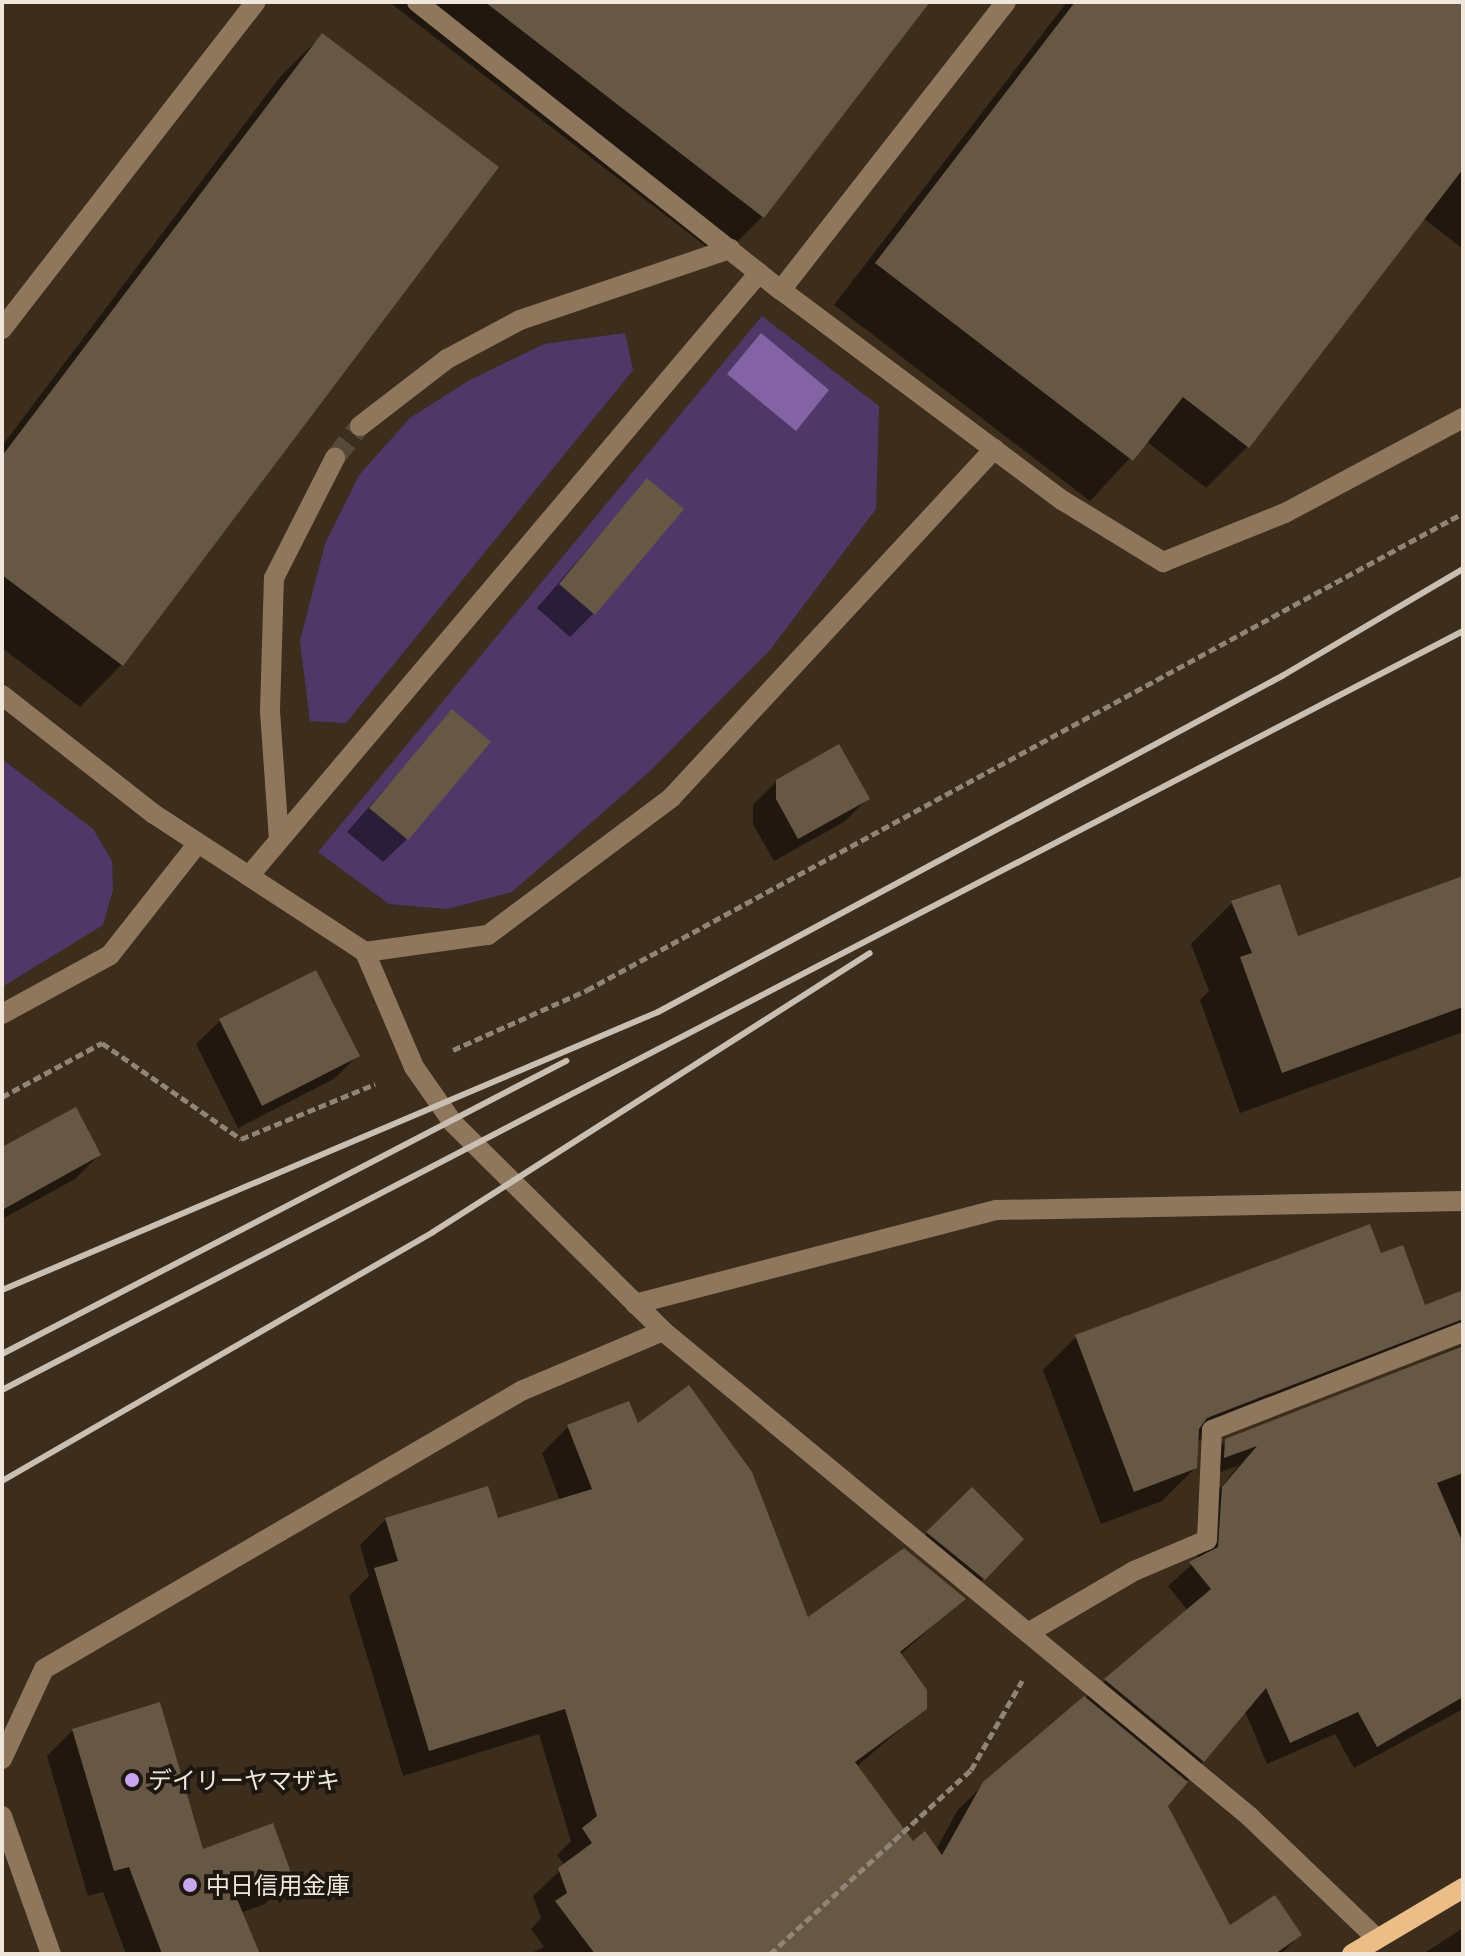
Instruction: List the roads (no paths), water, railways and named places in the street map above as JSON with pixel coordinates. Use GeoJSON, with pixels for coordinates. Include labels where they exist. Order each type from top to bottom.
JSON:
{"type":"FeatureCollection","features":[{"type":"Feature","properties":{"kind":"main road"},"geometry":{"type":"LineString","coordinates":[[1352,1954],[1376,1938],[1461,1894]]}},
{"type":"Feature","properties":{"kind":"street"},"geometry":{"type":"LineString","coordinates":[[2,329],[256,2]]}},
{"type":"Feature","properties":{"kind":"street"},"geometry":{"type":"LineString","coordinates":[[417,2],[781,290],[994,449],[1163,562],[1285,513],[1463,418]]}},
{"type":"Feature","properties":{"kind":"street"},"geometry":{"type":"LineString","coordinates":[[781,290],[1006,2]]}},
{"type":"Feature","properties":{"kind":"street"},"geometry":{"type":"LineString","coordinates":[[360,426],[447,359],[520,320],[730,249]]}},
{"type":"Feature","properties":{"kind":"street"},"geometry":{"type":"LineString","coordinates":[[249,876],[759,273]]}},
{"type":"Feature","properties":{"kind":"street"},"geometry":{"type":"LineString","coordinates":[[365,952],[488,935],[671,798],[994,449]]}},
{"type":"Feature","properties":{"kind":"street"},"geometry":{"type":"LineString","coordinates":[[279,840],[270,711],[274,578],[335,458]]}},
{"type":"Feature","properties":{"kind":"street"},"geometry":{"type":"LineString","coordinates":[[2,695],[198,843],[365,952],[414,1067],[453,1123],[635,1304],[663,1331],[1249,1816],[1376,1938]]}},
{"type":"Feature","properties":{"kind":"street"},"geometry":{"type":"LineString","coordinates":[[2,1014],[110,955],[198,843]]}},
{"type":"Feature","properties":{"kind":"street"},"geometry":{"type":"LineString","coordinates":[[635,1304],[997,1210],[1463,1201]]}},
{"type":"Feature","properties":{"kind":"street"},"geometry":{"type":"LineString","coordinates":[[2,1759],[44,1669],[521,1391],[663,1331]]}},
{"type":"Feature","properties":{"kind":"street"},"geometry":{"type":"LineString","coordinates":[[1035,1639],[1134,1571],[1207,1540],[1212,1430],[1463,1332]]}},
{"type":"Feature","properties":{"kind":"street"},"geometry":{"type":"LineString","coordinates":[[2,1816],[51,1954]]}},
{"type":"Feature","properties":{"kind":"tunnel"},"geometry":{"type":"LineString","coordinates":[[335,458],[360,426]]}},
{"type":"Feature","properties":{"kind":"railway"},"geometry":{"type":"LineString","coordinates":[[2,1290],[658,1012],[1282,676],[1463,569]]}},
{"type":"Feature","properties":{"kind":"railway"},"geometry":{"type":"LineString","coordinates":[[2,1390],[1463,631]]}},
{"type":"Feature","properties":{"kind":"railway"},"geometry":{"type":"LineString","coordinates":[[2,1481],[433,1232],[870,953]]}},
{"type":"Feature","properties":{"kind":"railway"},"geometry":{"type":"LineString","coordinates":[[2,1354],[566,1061]]}},
{"type":"Feature","properties":{"kind":"place","name":"デイリーヤマザキ"},"geometry":{"type":"Point","coordinates":[132,1780]}},
{"type":"Feature","properties":{"kind":"place","name":"中日信用金庫"},"geometry":{"type":"Point","coordinates":[190,1885]}}]}
